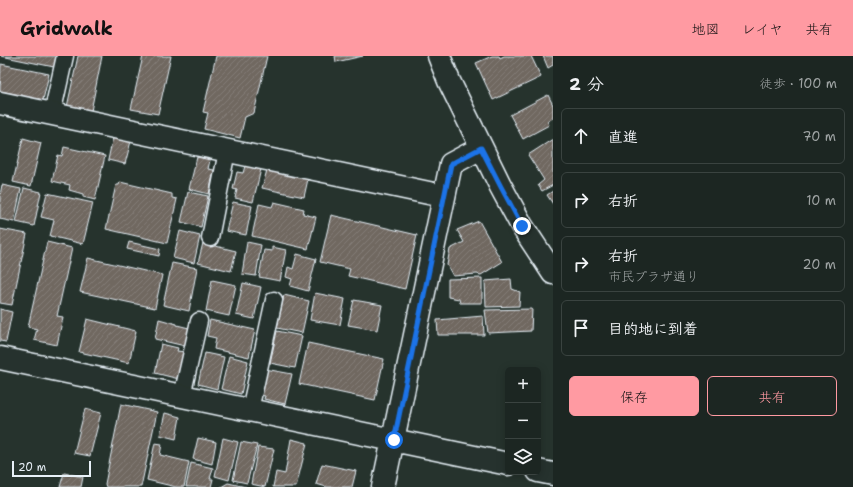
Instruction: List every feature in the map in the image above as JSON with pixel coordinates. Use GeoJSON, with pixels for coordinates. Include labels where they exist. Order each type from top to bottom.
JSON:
{"type":"FeatureCollection","features":[{"type":"Feature","properties":{"kind":"street"},"geometry":{"type":"LineString","coordinates":[[439,56],[449,81],[500,185],[522,226],[553,273]]}},
{"type":"Feature","properties":{"kind":"street"},"geometry":{"type":"LineString","coordinates":[[0,103],[443,196]]}},
{"type":"Feature","properties":{"kind":"street"},"geometry":{"type":"LineString","coordinates":[[383,487],[394,440],[443,196],[451,164],[481,148]]}},
{"type":"Feature","properties":{"kind":"street"},"geometry":{"type":"LineString","coordinates":[[0,358],[505,463]]}},
{"type":"Feature","properties":{"kind":"street"},"geometry":{"type":"LineString","coordinates":[[541,472],[553,474]]}},
{"type":"Feature","properties":{"kind":"lane"},"geometry":{"type":"LineString","coordinates":[[52,114],[65,56]]}},
{"type":"Feature","properties":{"kind":"lane"},"geometry":{"type":"LineString","coordinates":[[210,238],[227,151]]}},
{"type":"Feature","properties":{"kind":"lane"},"geometry":{"type":"LineString","coordinates":[[250,410],[274,300]]}},
{"type":"Feature","properties":{"kind":"lane"},"geometry":{"type":"LineString","coordinates":[[182,396],[199,321]]}},
{"type":"Feature","properties":{"kind":"building"},"geometry":{"type":"Polygon","coordinates":[[[1,56],[56,56],[54,67],[1,56]]]}},
{"type":"Feature","properties":{"kind":"building"},"geometry":{"type":"Polygon","coordinates":[[[78,56],[102,56],[91,111],[67,107],[78,56]]]}},
{"type":"Feature","properties":{"kind":"building"},"geometry":{"type":"Polygon","coordinates":[[[143,56],[171,56],[158,114],[131,109],[143,56]]]}},
{"type":"Feature","properties":{"kind":"building"},"geometry":{"type":"Polygon","coordinates":[[[216,56],[267,56],[254,113],[245,117],[240,138],[204,129],[208,113],[203,112],[216,56]]]}},
{"type":"Feature","properties":{"kind":"building"},"geometry":{"type":"Polygon","coordinates":[[[335,56],[363,56],[336,62],[335,56]]]}},
{"type":"Feature","properties":{"kind":"building"},"geometry":{"type":"Polygon","coordinates":[[[492,56],[499,56],[500,58],[504,56],[531,56],[541,77],[493,100],[476,63],[492,56]]]}},
{"type":"Feature","properties":{"kind":"building"},"geometry":{"type":"Polygon","coordinates":[[[543,56],[553,56],[553,65],[548,68],[543,56]]]}},
{"type":"Feature","properties":{"kind":"building"},"geometry":{"type":"Polygon","coordinates":[[[1,64],[49,74],[43,100],[0,91],[1,64]]]}},
{"type":"Feature","properties":{"kind":"building"},"geometry":{"type":"Polygon","coordinates":[[[548,95],[553,105],[553,118],[547,121],[549,125],[523,139],[510,115],[548,95]]]}},
{"type":"Feature","properties":{"kind":"building"},"geometry":{"type":"Polygon","coordinates":[[[113,137],[131,141],[125,164],[108,160],[113,137]]]}},
{"type":"Feature","properties":{"kind":"building"},"geometry":{"type":"Polygon","coordinates":[[[23,138],[41,143],[31,186],[13,182],[23,138]]]}},
{"type":"Feature","properties":{"kind":"building"},"geometry":{"type":"Polygon","coordinates":[[[553,139],[553,185],[542,191],[538,185],[544,180],[528,155],[553,139]]]}},
{"type":"Feature","properties":{"kind":"building"},"geometry":{"type":"Polygon","coordinates":[[[64,147],[105,156],[95,200],[83,197],[83,194],[69,190],[70,185],[52,181],[58,155],[62,156],[64,147]]]}},
{"type":"Feature","properties":{"kind":"building"},"geometry":{"type":"Polygon","coordinates":[[[197,157],[210,160],[208,169],[214,170],[209,194],[189,189],[197,157]]]}},
{"type":"Feature","properties":{"kind":"building"},"geometry":{"type":"Polygon","coordinates":[[[245,166],[261,169],[253,202],[235,198],[237,190],[233,189],[237,172],[243,173],[245,166]]]}},
{"type":"Feature","properties":{"kind":"building"},"geometry":{"type":"Polygon","coordinates":[[[267,170],[308,179],[304,197],[262,188],[267,170]]]}},
{"type":"Feature","properties":{"kind":"building"},"geometry":{"type":"Polygon","coordinates":[[[120,182],[172,194],[172,198],[177,199],[167,243],[106,229],[116,185],[119,185],[120,182]]]}},
{"type":"Feature","properties":{"kind":"building"},"geometry":{"type":"Polygon","coordinates":[[[2,185],[21,189],[14,222],[0,219],[0,195],[2,185]]]}},
{"type":"Feature","properties":{"kind":"building"},"geometry":{"type":"Polygon","coordinates":[[[24,188],[41,192],[34,226],[16,222],[24,188]]]}},
{"type":"Feature","properties":{"kind":"building"},"geometry":{"type":"Polygon","coordinates":[[[553,191],[553,204],[547,195],[553,191]]]}},
{"type":"Feature","properties":{"kind":"building"},"geometry":{"type":"Polygon","coordinates":[[[188,192],[208,196],[201,227],[181,222],[188,192]]]}},
{"type":"Feature","properties":{"kind":"building"},"geometry":{"type":"Polygon","coordinates":[[[47,193],[93,203],[83,244],[50,236],[54,220],[41,217],[47,193]]]}},
{"type":"Feature","properties":{"kind":"building"},"geometry":{"type":"Polygon","coordinates":[[[233,202],[252,206],[246,235],[226,231],[233,202]]]}},
{"type":"Feature","properties":{"kind":"building"},"geometry":{"type":"Polygon","coordinates":[[[274,202],[304,209],[303,214],[316,217],[308,249],[252,236],[259,204],[272,207],[274,202]]]}},
{"type":"Feature","properties":{"kind":"building"},"geometry":{"type":"Polygon","coordinates":[[[331,215],[417,235],[405,289],[348,276],[350,269],[320,262],[331,215]]]}},
{"type":"Feature","properties":{"kind":"building"},"geometry":{"type":"Polygon","coordinates":[[[479,221],[502,262],[481,275],[453,276],[447,265],[450,249],[464,242],[457,230],[479,221]]]}},
{"type":"Feature","properties":{"kind":"building"},"geometry":{"type":"Polygon","coordinates":[[[0,229],[27,234],[12,305],[0,303],[0,229]]]}},
{"type":"Feature","properties":{"kind":"building"},"geometry":{"type":"Polygon","coordinates":[[[180,231],[200,236],[194,263],[173,258],[180,231]]]}},
{"type":"Feature","properties":{"kind":"building"},"geometry":{"type":"Polygon","coordinates":[[[47,242],[72,248],[57,316],[63,317],[57,345],[34,340],[37,329],[28,327],[47,242]]]}},
{"type":"Feature","properties":{"kind":"building"},"geometry":{"type":"Polygon","coordinates":[[[129,242],[160,249],[159,256],[127,249],[129,242]]]}},
{"type":"Feature","properties":{"kind":"building"},"geometry":{"type":"Polygon","coordinates":[[[247,242],[261,245],[256,276],[242,274],[247,242]]]}},
{"type":"Feature","properties":{"kind":"building"},"geometry":{"type":"Polygon","coordinates":[[[203,243],[236,251],[231,271],[198,263],[203,243]]]}},
{"type":"Feature","properties":{"kind":"building"},"geometry":{"type":"Polygon","coordinates":[[[272,247],[286,250],[280,281],[259,277],[264,250],[272,251],[272,247]]]}},
{"type":"Feature","properties":{"kind":"building"},"geometry":{"type":"Polygon","coordinates":[[[297,254],[316,259],[308,291],[290,286],[292,279],[286,277],[288,267],[293,269],[297,254]]]}},
{"type":"Feature","properties":{"kind":"building"},"geometry":{"type":"Polygon","coordinates":[[[88,258],[162,275],[155,308],[80,292],[88,258]]]}},
{"type":"Feature","properties":{"kind":"building"},"geometry":{"type":"Polygon","coordinates":[[[172,263],[197,268],[189,311],[163,305],[172,263]]]}},
{"type":"Feature","properties":{"kind":"building"},"geometry":{"type":"Polygon","coordinates":[[[482,278],[482,303],[460,303],[459,299],[448,297],[448,279],[482,278]]]}},
{"type":"Feature","properties":{"kind":"building"},"geometry":{"type":"Polygon","coordinates":[[[511,279],[512,289],[520,292],[519,306],[486,307],[485,281],[511,279]]]}},
{"type":"Feature","properties":{"kind":"building"},"geometry":{"type":"Polygon","coordinates":[[[212,280],[236,285],[229,316],[206,311],[212,280]]]}},
{"type":"Feature","properties":{"kind":"building"},"geometry":{"type":"Polygon","coordinates":[[[243,283],[261,287],[254,319],[236,315],[243,283]]]}},
{"type":"Feature","properties":{"kind":"building"},"geometry":{"type":"Polygon","coordinates":[[[315,293],[345,299],[340,325],[310,320],[315,293]]]}},
{"type":"Feature","properties":{"kind":"building"},"geometry":{"type":"Polygon","coordinates":[[[284,295],[309,301],[302,333],[277,328],[284,295]]]}},
{"type":"Feature","properties":{"kind":"building"},"geometry":{"type":"Polygon","coordinates":[[[354,300],[382,305],[377,330],[348,325],[354,300]]]}},
{"type":"Feature","properties":{"kind":"building"},"geometry":{"type":"Polygon","coordinates":[[[0,309],[12,312],[6,342],[0,341],[0,309]]]}},
{"type":"Feature","properties":{"kind":"building"},"geometry":{"type":"Polygon","coordinates":[[[532,309],[531,331],[488,333],[485,310],[532,309]]]}},
{"type":"Feature","properties":{"kind":"building"},"geometry":{"type":"Polygon","coordinates":[[[483,316],[484,335],[438,335],[437,320],[483,316]]]}},
{"type":"Feature","properties":{"kind":"building"},"geometry":{"type":"Polygon","coordinates":[[[87,319],[136,331],[129,363],[79,352],[87,319]]]}},
{"type":"Feature","properties":{"kind":"building"},"geometry":{"type":"Polygon","coordinates":[[[159,319],[189,328],[185,346],[155,339],[159,319]]]}},
{"type":"Feature","properties":{"kind":"building"},"geometry":{"type":"Polygon","coordinates":[[[210,320],[255,330],[249,357],[214,349],[216,338],[207,336],[210,320]]]}},
{"type":"Feature","properties":{"kind":"building"},"geometry":{"type":"Polygon","coordinates":[[[277,331],[302,336],[295,368],[270,363],[277,331]]]}},
{"type":"Feature","properties":{"kind":"building"},"geometry":{"type":"Polygon","coordinates":[[[308,343],[384,359],[375,400],[299,384],[308,343]]]}},
{"type":"Feature","properties":{"kind":"building"},"geometry":{"type":"Polygon","coordinates":[[[161,344],[178,348],[177,351],[185,352],[179,379],[155,373],[161,344]]]}},
{"type":"Feature","properties":{"kind":"building"},"geometry":{"type":"Polygon","coordinates":[[[205,353],[224,357],[217,389],[198,384],[205,353]]]}},
{"type":"Feature","properties":{"kind":"building"},"geometry":{"type":"Polygon","coordinates":[[[229,356],[248,361],[241,394],[221,389],[229,356]]]}},
{"type":"Feature","properties":{"kind":"building"},"geometry":{"type":"Polygon","coordinates":[[[265,369],[292,374],[285,404],[264,399],[265,396],[260,395],[265,369]]]}},
{"type":"Feature","properties":{"kind":"building"},"geometry":{"type":"Polygon","coordinates":[[[121,404],[157,412],[141,487],[106,487],[105,484],[121,404]]]}},
{"type":"Feature","properties":{"kind":"building"},"geometry":{"type":"Polygon","coordinates":[[[85,409],[101,413],[90,456],[74,453],[85,409]]]}},
{"type":"Feature","properties":{"kind":"building"},"geometry":{"type":"Polygon","coordinates":[[[165,413],[180,417],[176,439],[160,435],[165,413]]]}},
{"type":"Feature","properties":{"kind":"building"},"geometry":{"type":"Polygon","coordinates":[[[198,438],[216,442],[212,464],[193,459],[198,438]]]}},
{"type":"Feature","properties":{"kind":"building"},"geometry":{"type":"Polygon","coordinates":[[[223,438],[238,442],[229,480],[215,476],[223,438]]]}},
{"type":"Feature","properties":{"kind":"building"},"geometry":{"type":"Polygon","coordinates":[[[291,439],[307,443],[296,487],[273,487],[276,472],[285,474],[291,439]]]}},
{"type":"Feature","properties":{"kind":"building"},"geometry":{"type":"Polygon","coordinates":[[[241,442],[257,445],[247,483],[233,480],[241,442]]]}},
{"type":"Feature","properties":{"kind":"building"},"geometry":{"type":"Polygon","coordinates":[[[155,443],[162,444],[160,455],[189,462],[184,487],[176,487],[147,480],[155,443]]]}},
{"type":"Feature","properties":{"kind":"building"},"geometry":{"type":"Polygon","coordinates":[[[258,447],[274,449],[265,487],[251,484],[258,447]]]}},
{"type":"Feature","properties":{"kind":"building"},"geometry":{"type":"Polygon","coordinates":[[[191,463],[213,468],[210,479],[213,479],[211,487],[186,487],[191,463]]]}},
{"type":"Feature","properties":{"kind":"building"},"geometry":{"type":"Polygon","coordinates":[[[322,464],[356,471],[352,487],[327,487],[316,484],[322,464]]]}},
{"type":"Feature","properties":{"kind":"building"},"geometry":{"type":"Polygon","coordinates":[[[64,473],[83,477],[81,487],[60,487],[64,473]]]}},
{"type":"Feature","properties":{"kind":"building"},"geometry":{"type":"Polygon","coordinates":[[[228,483],[246,487],[221,487],[228,483]]]}},
{"type":"Feature","properties":{"kind":"route"},"geometry":{"type":"LineString","coordinates":[[394,440],[443,196],[451,164],[481,148],[522,226]]}}]}
